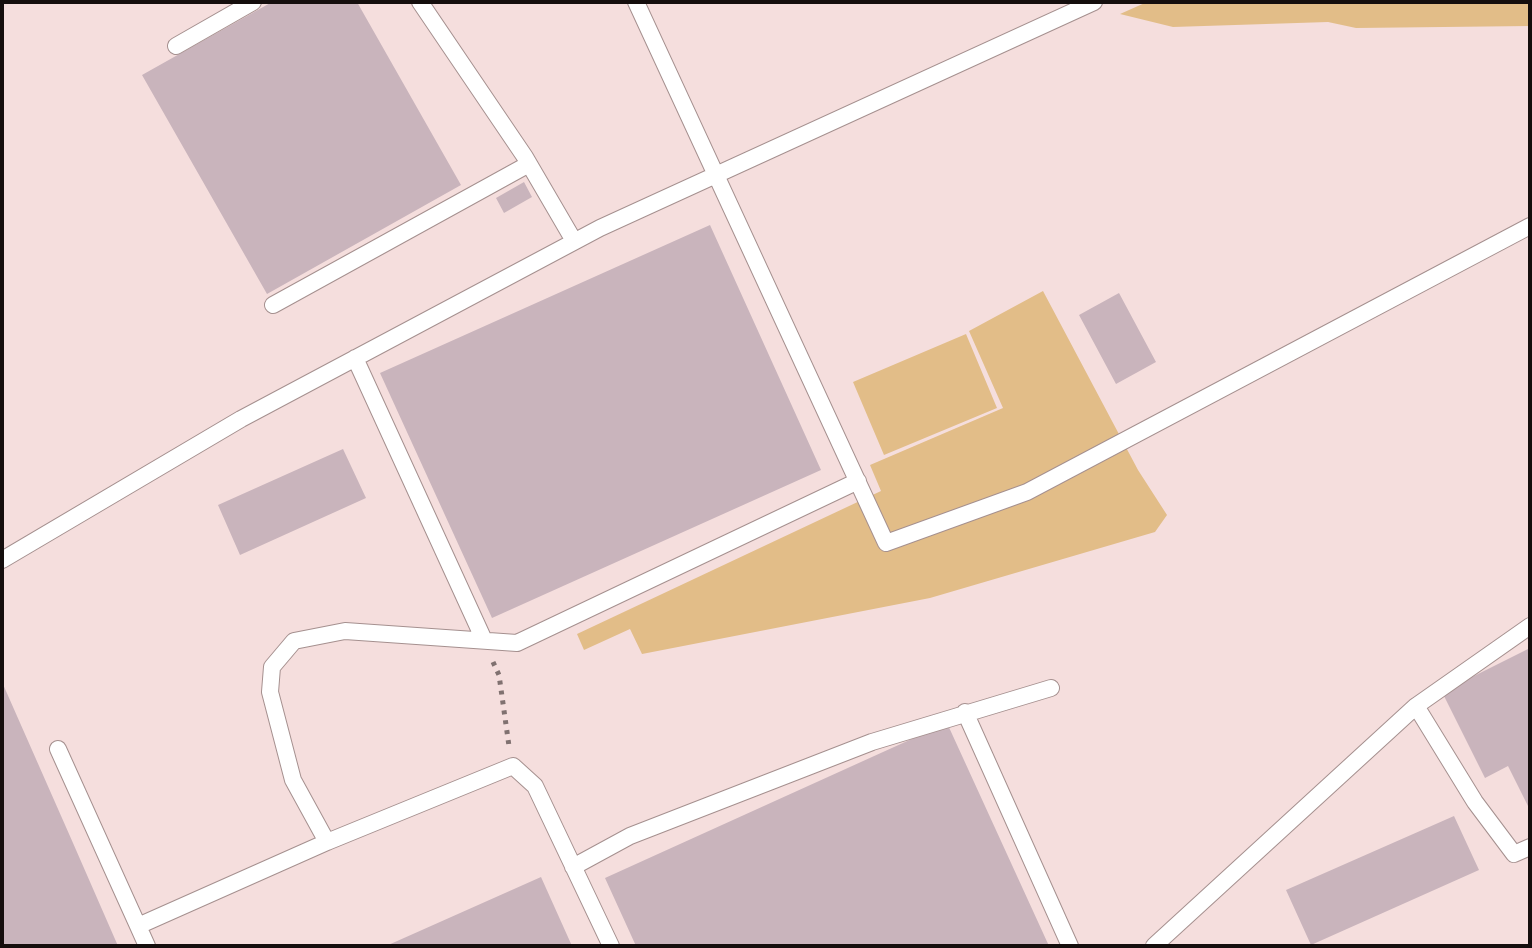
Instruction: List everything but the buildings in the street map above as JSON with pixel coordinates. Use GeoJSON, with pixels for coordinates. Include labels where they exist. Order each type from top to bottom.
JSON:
{"type":"FeatureCollection","features":[{"type":"Feature","properties":{"kind":"lane"},"geometry":{"type":"LineString","coordinates":[[176,46],[253,2]]}},
{"type":"Feature","properties":{"kind":"lane"},"geometry":{"type":"LineString","coordinates":[[420,2],[529,164],[574,241]]}},
{"type":"Feature","properties":{"kind":"lane"},"geometry":{"type":"LineString","coordinates":[[636,2],[886,543],[1027,492],[1530,226]]}},
{"type":"Feature","properties":{"kind":"lane"},"geometry":{"type":"LineString","coordinates":[[2,560],[241,419],[574,241],[715,173],[1094,2]]}},
{"type":"Feature","properties":{"kind":"lane"},"geometry":{"type":"LineString","coordinates":[[273,305],[529,164]]}},
{"type":"Feature","properties":{"kind":"lane"},"geometry":{"type":"LineString","coordinates":[[355,358],[484,640]]}},
{"type":"Feature","properties":{"kind":"lane"},"geometry":{"type":"LineString","coordinates":[[327,842],[293,780],[270,692],[272,667],[294,641],[345,631],[517,643],[858,481]]}},
{"type":"Feature","properties":{"kind":"lane"},"geometry":{"type":"LineString","coordinates":[[1154,946],[1416,706],[1530,626]]}},
{"type":"Feature","properties":{"kind":"lane"},"geometry":{"type":"LineString","coordinates":[[573,867],[645,831],[872,742],[1051,688]]}},
{"type":"Feature","properties":{"kind":"lane"},"geometry":{"type":"LineString","coordinates":[[1416,706],[1475,802],[1514,854],[1530,847]]}},
{"type":"Feature","properties":{"kind":"lane"},"geometry":{"type":"LineString","coordinates":[[965,712],[1070,946]]}},
{"type":"Feature","properties":{"kind":"lane"},"geometry":{"type":"LineString","coordinates":[[58,749],[147,946]]}},
{"type":"Feature","properties":{"kind":"lane"},"geometry":{"type":"LineString","coordinates":[[138,926],[327,842],[513,766],[535,786],[611,946]]}},
{"type":"Feature","properties":{"kind":"path"},"geometry":{"type":"LineString","coordinates":[[484,640],[499,675],[513,766]]}},
{"type":"Feature","properties":{"kind":"shaded area"},"geometry":{"type":"Polygon","coordinates":[[[1147,2],[1530,2],[1530,26],[1356,28],[1328,22],[1173,27],[1120,14],[1147,2]]]}},
{"type":"Feature","properties":{"kind":"shaded area"},"geometry":{"type":"Polygon","coordinates":[[[1043,291],[1138,470],[1167,515],[1155,532],[930,598],[642,654],[630,629],[584,650],[577,634],[881,491],[870,465],[1003,408],[969,331],[1043,291]]]}},
{"type":"Feature","properties":{"kind":"shaded area"},"geometry":{"type":"Polygon","coordinates":[[[966,334],[997,408],[884,455],[853,382],[966,334]]]}}]}
